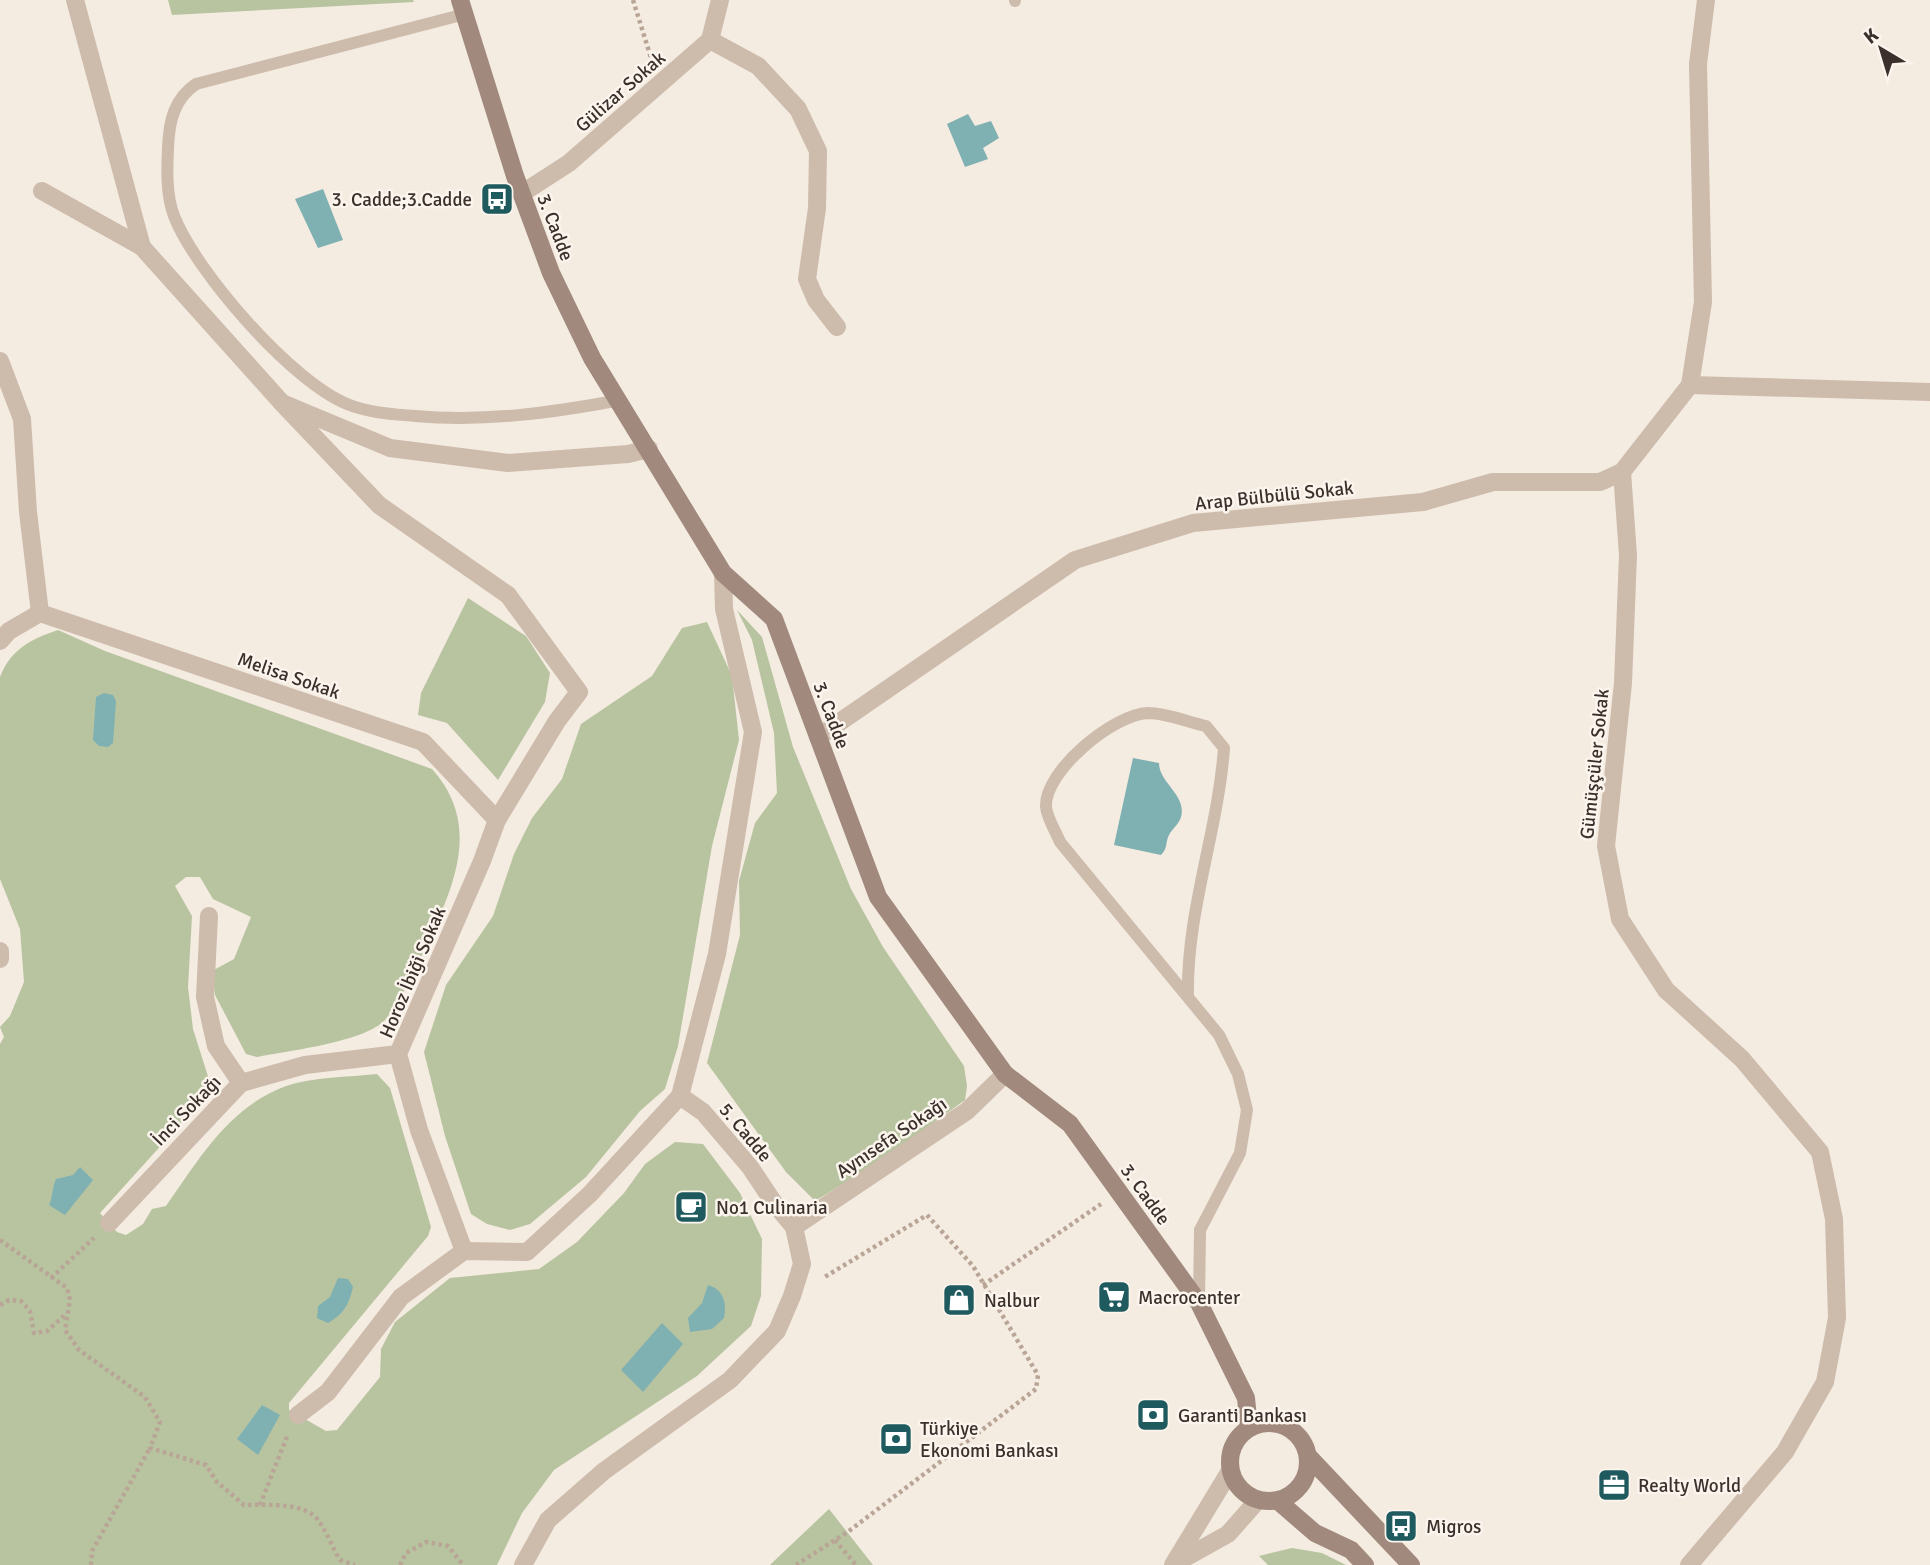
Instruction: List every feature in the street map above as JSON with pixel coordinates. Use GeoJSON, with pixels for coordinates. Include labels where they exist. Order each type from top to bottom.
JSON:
{"type":"FeatureCollection","features":[{"type":"Feature","properties":{"kind":"main road","name":"3. Cadde"},"geometry":{"type":"LineString","coordinates":[[463,7],[521,194],[551,273],[592,358],[723,573],[774,619],[878,897],[1005,1074],[1070,1125],[1199,1303],[1246,1398]]}},
{"type":"Feature","properties":{"kind":"main road"},"geometry":{"type":"LineString","coordinates":[[1246,1398],[1273,1422],[1297,1433],[1309,1457],[1411,1565]]}},
{"type":"Feature","properties":{"kind":"main road"},"geometry":{"type":"LineString","coordinates":[[1246,1398],[1249,1428]]}},
{"type":"Feature","properties":{"kind":"main road"},"geometry":{"type":"LineString","coordinates":[[1273,1422],[1249,1428],[1233,1447],[1230,1471],[1240,1489],[1258,1500],[1278,1501],[1298,1489],[1308,1469],[1309,1457]]}},
{"type":"Feature","properties":{"kind":"main road"},"geometry":{"type":"LineString","coordinates":[[1278,1501],[1315,1532],[1351,1549],[1365,1565]]}},
{"type":"Feature","properties":{"kind":"street"},"geometry":{"type":"LineString","coordinates":[[75,0],[142,247]]}},
{"type":"Feature","properties":{"kind":"street"},"geometry":{"type":"LineString","coordinates":[[720,0],[710,40],[758,66],[797,109],[818,151],[817,208],[807,279],[816,300],[837,327]]}},
{"type":"Feature","properties":{"kind":"street"},"geometry":{"type":"LineString","coordinates":[[1622,472],[1690,385],[1703,302],[1698,64],[1706,0]]}},
{"type":"Feature","properties":{"kind":"street","name":"Gülizar Sokak"},"geometry":{"type":"LineString","coordinates":[[521,194],[569,163],[710,40]]}},
{"type":"Feature","properties":{"kind":"street"},"geometry":{"type":"LineString","coordinates":[[42,191],[142,247],[282,402],[390,448],[508,463],[628,454],[649,449]]}},
{"type":"Feature","properties":{"kind":"street"},"geometry":{"type":"LineString","coordinates":[[0,361],[22,419],[28,512],[40,613],[9,631],[0,641]]}},
{"type":"Feature","properties":{"kind":"street"},"geometry":{"type":"LineString","coordinates":[[1690,385],[1930,392]]}},
{"type":"Feature","properties":{"kind":"street","name":"Horoz İbiği Sokak"},"geometry":{"type":"LineString","coordinates":[[282,402],[379,505],[508,595],[579,692],[557,721],[497,820],[482,861],[398,1054],[419,1130],[464,1251]]}},
{"type":"Feature","properties":{"kind":"street","name":"Arap Bülbülü Sokak"},"geometry":{"type":"LineString","coordinates":[[818,737],[1076,560],[1193,523],[1423,502],[1493,482],[1601,482],[1622,472]]}},
{"type":"Feature","properties":{"kind":"street","name":"Gümüşçüler Sokak"},"geometry":{"type":"LineString","coordinates":[[1622,472],[1628,555],[1623,683],[1606,846],[1620,919],[1666,990],[1742,1059],[1819,1152],[1834,1219],[1837,1318],[1825,1382],[1785,1452],[1689,1565]]}},
{"type":"Feature","properties":{"kind":"street"},"geometry":{"type":"LineString","coordinates":[[298,1415],[328,1392],[401,1297],[464,1251],[527,1252],[590,1194],[680,1096],[717,954],[753,732],[724,609],[723,573]]}},
{"type":"Feature","properties":{"kind":"street","name":"Melisa Sokak"},"geometry":{"type":"LineString","coordinates":[[40,613],[423,742],[497,820]]}},
{"type":"Feature","properties":{"kind":"street"},"geometry":{"type":"LineString","coordinates":[[209,916],[205,997],[216,1046],[241,1083]]}},
{"type":"Feature","properties":{"kind":"street"},"geometry":{"type":"LineString","coordinates":[[0,951],[0,959]]}},
{"type":"Feature","properties":{"kind":"street","name":"İnci Sokağı"},"geometry":{"type":"LineString","coordinates":[[109,1223],[241,1083],[305,1065],[398,1054]]}},
{"type":"Feature","properties":{"kind":"street","name":"Aynısefa Sokağı"},"geometry":{"type":"LineString","coordinates":[[794,1227],[967,1111],[1005,1074]]}},
{"type":"Feature","properties":{"kind":"street","name":"5. Cadde"},"geometry":{"type":"LineString","coordinates":[[523,1565],[548,1520],[604,1471],[730,1380],[778,1331],[792,1297],[802,1264],[794,1227],[774,1203],[751,1167],[703,1112],[680,1096]]}},
{"type":"Feature","properties":{"kind":"street"},"geometry":{"type":"LineString","coordinates":[[1173,1565],[1230,1471]]}},
{"type":"Feature","properties":{"kind":"street"},"geometry":{"type":"LineString","coordinates":[[1173,1565],[1228,1534],[1258,1500]]}},
{"type":"Feature","properties":{"kind":"lane"},"geometry":{"type":"LineString","coordinates":[[463,7],[196,83],[180,95],[168,131],[167,175],[174,215],[197,258],[229,303],[308,380],[346,404],[377,413],[505,418],[620,400]]}},
{"type":"Feature","properties":{"kind":"lane"},"geometry":{"type":"LineString","coordinates":[[1188,997],[1187,956],[1192,918],[1221,793],[1224,748],[1206,726],[1147,713],[1121,720],[1081,748],[1051,783],[1046,807],[1060,842],[1219,1035],[1238,1074],[1247,1110],[1240,1153],[1200,1230],[1199,1303]]}},
{"type":"Feature","properties":{"kind":"path"},"geometry":{"type":"LineString","coordinates":[[633,0],[660,85]]}},
{"type":"Feature","properties":{"kind":"path"},"geometry":{"type":"LineString","coordinates":[[983,1285],[1118,1191]]}},
{"type":"Feature","properties":{"kind":"path"},"geometry":{"type":"LineString","coordinates":[[792,1297],[928,1215],[953,1241],[1038,1375],[1036,1389],[835,1540],[796,1565]]}},
{"type":"Feature","properties":{"kind":"path"},"geometry":{"type":"LineString","coordinates":[[51,1278],[109,1223]]}},
{"type":"Feature","properties":{"kind":"path"},"geometry":{"type":"LineString","coordinates":[[0,1240],[67,1288],[70,1300],[65,1330],[79,1350],[145,1397],[160,1422],[150,1448],[92,1551],[90,1565]]}},
{"type":"Feature","properties":{"kind":"path"},"geometry":{"type":"LineString","coordinates":[[0,1305],[9,1300],[21,1301],[30,1311],[34,1333],[47,1331],[66,1314]]}},
{"type":"Feature","properties":{"kind":"path"},"geometry":{"type":"LineString","coordinates":[[260,1505],[278,1453],[298,1415]]}},
{"type":"Feature","properties":{"kind":"path"},"geometry":{"type":"LineString","coordinates":[[150,1448],[206,1465],[228,1494],[244,1505],[278,1504],[309,1510],[318,1520],[340,1562],[355,1565]]}},
{"type":"Feature","properties":{"kind":"path"},"geometry":{"type":"LineString","coordinates":[[835,1540],[856,1565]]}},
{"type":"Feature","properties":{"kind":"path"},"geometry":{"type":"LineString","coordinates":[[400,1565],[406,1553],[426,1542],[449,1546],[463,1565]]}},
{"type":"Feature","properties":{"kind":"green space"},"geometry":{"type":"Polygon","coordinates":[[[168,0],[413,0],[414,2],[172,15],[168,0]]]}},
{"type":"Feature","properties":{"kind":"green space"},"geometry":{"type":"Polygon","coordinates":[[[468,598],[526,636],[550,673],[545,702],[498,780],[447,723],[418,715],[421,693],[468,598]]]}},
{"type":"Feature","properties":{"kind":"green space"},"geometry":{"type":"Polygon","coordinates":[[[737,610],[762,637],[793,747],[851,889],[883,947],[964,1066],[967,1086],[965,1100],[885,1158],[815,1201],[786,1172],[707,1063],[740,935],[739,881],[755,823],[777,793],[774,733],[752,640],[737,610]]]}},
{"type":"Feature","properties":{"kind":"green space"},"geometry":{"type":"Polygon","coordinates":[[[707,622],[732,676],[739,740],[712,846],[678,1046],[665,1089],[640,1111],[586,1177],[530,1224],[510,1230],[487,1224],[471,1214],[445,1136],[424,1052],[446,985],[493,916],[514,854],[532,818],[562,779],[581,724],[652,676],[682,628],[707,622]]]}},
{"type":"Feature","properties":{"kind":"green space"},"geometry":{"type":"Polygon","coordinates":[[[58,630],[105,651],[432,769],[447,791],[456,812],[460,835],[453,879],[446,902],[413,975],[384,1021],[360,1035],[342,1040],[257,1057],[246,1054],[215,995],[212,971],[234,959],[251,917],[213,899],[200,877],[186,877],[175,886],[192,916],[188,987],[193,1029],[212,1089],[100,1213],[117,1232],[126,1235],[143,1224],[152,1209],[166,1206],[217,1136],[248,1107],[266,1095],[286,1086],[308,1081],[377,1074],[390,1088],[431,1227],[428,1236],[289,1403],[289,1410],[326,1431],[337,1430],[380,1377],[381,1349],[395,1322],[450,1278],[539,1269],[577,1242],[624,1193],[645,1164],[675,1142],[703,1144],[740,1193],[762,1239],[761,1296],[751,1326],[697,1376],[554,1470],[522,1513],[497,1565],[0,1565],[0,1044],[4,1037],[0,1027],[10,1016],[24,982],[20,929],[0,879],[0,677],[10,659],[23,646],[58,630]]]}},
{"type":"Feature","properties":{"kind":"green space"},"geometry":{"type":"Polygon","coordinates":[[[829,1509],[873,1565],[770,1565],[772,1563],[829,1509]]]}},
{"type":"Feature","properties":{"kind":"green space"},"geometry":{"type":"Polygon","coordinates":[[[1292,1548],[1322,1553],[1346,1565],[1268,1565],[1259,1556],[1292,1548]]]}},
{"type":"Feature","properties":{"kind":"water"},"geometry":{"type":"Polygon","coordinates":[[[968,114],[975,126],[991,121],[999,138],[983,148],[988,159],[965,167],[947,124],[968,114]]]}},
{"type":"Feature","properties":{"kind":"water"},"geometry":{"type":"Polygon","coordinates":[[[323,189],[343,240],[318,248],[295,199],[323,189]]]}},
{"type":"Feature","properties":{"kind":"water"},"geometry":{"type":"Polygon","coordinates":[[[104,693],[113,695],[116,701],[113,743],[108,747],[99,746],[93,740],[96,697],[104,693]]]}},
{"type":"Feature","properties":{"kind":"water"},"geometry":{"type":"Polygon","coordinates":[[[1133,758],[1159,763],[1163,777],[1180,802],[1181,817],[1169,835],[1161,855],[1114,845],[1133,758]]]}},
{"type":"Feature","properties":{"kind":"water"},"geometry":{"type":"Polygon","coordinates":[[[80,1167],[93,1180],[65,1215],[49,1205],[55,1182],[56,1179],[73,1175],[80,1167]]]}},
{"type":"Feature","properties":{"kind":"water"},"geometry":{"type":"Polygon","coordinates":[[[338,1278],[348,1279],[353,1287],[345,1308],[328,1323],[317,1318],[318,1306],[330,1297],[338,1278]]]}},
{"type":"Feature","properties":{"kind":"water"},"geometry":{"type":"Polygon","coordinates":[[[708,1285],[718,1290],[723,1298],[724,1318],[712,1329],[690,1332],[688,1318],[702,1303],[708,1285]]]}},
{"type":"Feature","properties":{"kind":"water"},"geometry":{"type":"Polygon","coordinates":[[[662,1323],[683,1344],[643,1392],[621,1370],[662,1323]]]}},
{"type":"Feature","properties":{"kind":"water"},"geometry":{"type":"Polygon","coordinates":[[[262,1405],[280,1415],[258,1455],[237,1439],[262,1405]]]}},
{"type":"Feature","properties":{"kind":"place","name":"3. Cadde;3.Cadde"},"geometry":{"type":"Point","coordinates":[497,199]}},
{"type":"Feature","properties":{"kind":"place","name":"No1 Culinaria"},"geometry":{"type":"Point","coordinates":[691,1207]}},
{"type":"Feature","properties":{"kind":"place","name":"Macrocenter"},"geometry":{"type":"Point","coordinates":[1114,1297]}},
{"type":"Feature","properties":{"kind":"place","name":"Nalbur"},"geometry":{"type":"Point","coordinates":[959,1300]}},
{"type":"Feature","properties":{"kind":"place","name":"Garanti Bankası"},"geometry":{"type":"Point","coordinates":[1153,1415]}},
{"type":"Feature","properties":{"kind":"place","name":"Türkiye Ekonomi Bankası"},"geometry":{"type":"Point","coordinates":[896,1439]}},
{"type":"Feature","properties":{"kind":"place","name":"Realty World"},"geometry":{"type":"Point","coordinates":[1614,1485]}},
{"type":"Feature","properties":{"kind":"place","name":"Migros"},"geometry":{"type":"Point","coordinates":[1401,1526]}}]}
